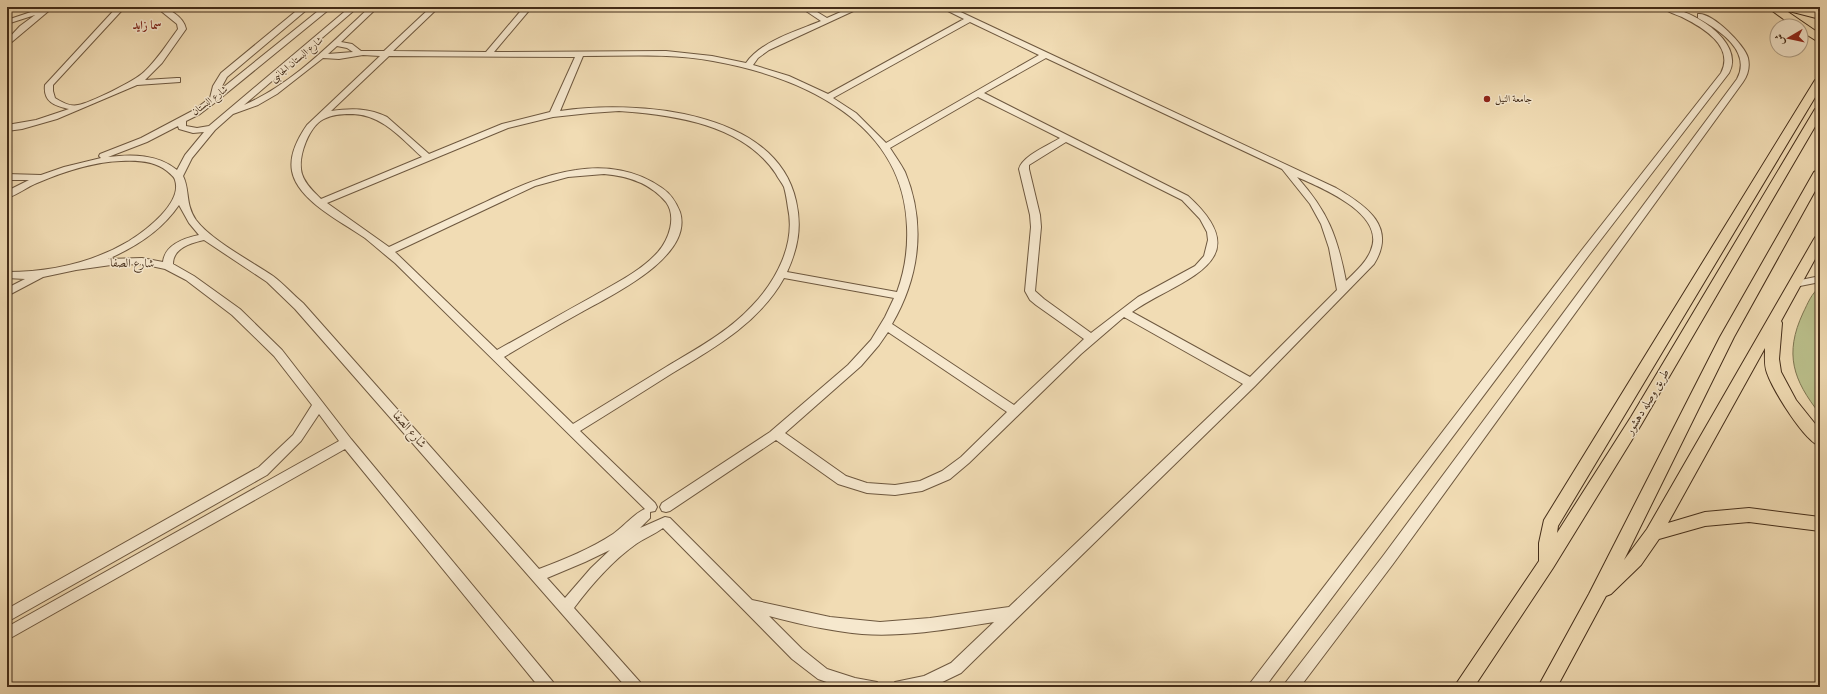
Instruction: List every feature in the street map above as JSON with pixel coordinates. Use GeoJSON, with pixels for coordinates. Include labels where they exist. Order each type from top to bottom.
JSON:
{"type":"FeatureCollection","features":[{"type":"Feature","properties":{"kind":"highway"},"geometry":{"type":"LineString","coordinates":[[1774,7],[1820,25]]}},
{"type":"Feature","properties":{"kind":"highway"},"geometry":{"type":"LineString","coordinates":[[1774,7],[1820,39]]}},
{"type":"Feature","properties":{"kind":"highway"},"geometry":{"type":"LineString","coordinates":[[1787,7],[1820,16]]}},
{"type":"Feature","properties":{"kind":"main road"},"geometry":{"type":"LineString","coordinates":[[1547,563],[1547,543],[1550,526],[1820,80]]}},
{"type":"Feature","properties":{"kind":"main road","name":"طريق وصله دهشور"},"geometry":{"type":"LineString","coordinates":[[1463,687],[1547,563],[1636,421],[1820,109]]}},
{"type":"Feature","properties":{"kind":"main road"},"geometry":{"type":"LineString","coordinates":[[1547,687],[1595,600],[1727,337],[1820,172]]}},
{"type":"Feature","properties":{"kind":"main road"},"geometry":{"type":"LineString","coordinates":[[1595,600],[1635,560],[1653,534],[1820,239]]}},
{"type":"Feature","properties":{"kind":"main road"},"geometry":{"type":"LineString","coordinates":[[1776,318],[1772,365],[1779,384],[1792,406],[1820,440]]}},
{"type":"Feature","properties":{"kind":"main road"},"geometry":{"type":"LineString","coordinates":[[1653,534],[1705,519],[1749,515],[1820,524]]}},
{"type":"Feature","properties":{"kind":"street"},"geometry":{"type":"LineString","coordinates":[[7,128],[34,124],[136,83],[149,72],[182,29],[181,23],[160,7]]}},
{"type":"Feature","properties":{"kind":"street"},"geometry":{"type":"LineString","coordinates":[[294,7],[304,9]]}},
{"type":"Feature","properties":{"kind":"street","name":"شارع البستان"},"geometry":{"type":"LineString","coordinates":[[74,166],[144,140],[182,121],[214,99],[328,7]]}},
{"type":"Feature","properties":{"kind":"street","name":"شارع البستان"},"geometry":{"type":"LineString","coordinates":[[77,267],[112,254],[142,237],[164,219],[178,201],[179,180],[188,157],[212,128],[354,7]]}},
{"type":"Feature","properties":{"kind":"street","name":"شارع البستان الجانبى"},"geometry":{"type":"LineString","coordinates":[[225,116],[251,106],[273,94],[291,81],[374,7]]}},
{"type":"Feature","properties":{"kind":"street"},"geometry":{"type":"LineString","coordinates":[[435,7],[310,127],[300,143],[296,159],[298,175],[306,190],[388,251],[572,430],[648,511]]}},
{"type":"Feature","properties":{"kind":"street"},"geometry":{"type":"LineString","coordinates":[[488,55],[528,7]]}},
{"type":"Feature","properties":{"kind":"street"},"geometry":{"type":"LineString","coordinates":[[804,7],[826,22]]}},
{"type":"Feature","properties":{"kind":"street"},"geometry":{"type":"LineString","coordinates":[[748,65],[755,56],[766,48],[858,7]]}},
{"type":"Feature","properties":{"kind":"street"},"geometry":{"type":"LineString","coordinates":[[900,687],[925,683],[956,668],[1251,383],[1370,262],[1377,248],[1376,232],[1368,216],[1353,202],[1333,190],[944,7]]}},
{"type":"Feature","properties":{"kind":"street"},"geometry":{"type":"LineString","coordinates":[[1256,687],[1585,253],[1728,68],[1729,58],[1720,39],[1695,21],[1666,7]]}},
{"type":"Feature","properties":{"kind":"street"},"geometry":{"type":"LineString","coordinates":[[1291,687],[1388,560],[1733,91],[1743,74],[1746,65],[1742,53],[1734,41],[1715,25],[1681,7]]}},
{"type":"Feature","properties":{"kind":"street"},"geometry":{"type":"LineString","coordinates":[[10,21],[50,8]]}},
{"type":"Feature","properties":{"kind":"street"},"geometry":{"type":"LineString","coordinates":[[7,44],[23,28],[50,8]]}},
{"type":"Feature","properties":{"kind":"street"},"geometry":{"type":"LineString","coordinates":[[76,108],[57,103],[50,98],[48,92],[49,85],[122,8]]}},
{"type":"Feature","properties":{"kind":"street"},"geometry":{"type":"LineString","coordinates":[[214,99],[216,87],[224,75],[304,9]]}},
{"type":"Feature","properties":{"kind":"street"},"geometry":{"type":"LineString","coordinates":[[829,97],[970,20]]}},
{"type":"Feature","properties":{"kind":"street"},"geometry":{"type":"LineString","coordinates":[[10,21],[22,23],[23,28]]}},
{"type":"Feature","properties":{"kind":"street"},"geometry":{"type":"LineString","coordinates":[[334,44],[349,46],[359,53]]}},
{"type":"Feature","properties":{"kind":"street"},"geometry":{"type":"LineString","coordinates":[[320,56],[344,56],[359,53],[384,55],[667,54],[709,57],[748,65],[792,78],[829,97],[861,120],[886,147],[901,172],[908,193],[914,229],[911,262],[901,296],[886,325],[866,355],[776,434],[666,507]]}},
{"type":"Feature","properties":{"kind":"street"},"geometry":{"type":"LineString","coordinates":[[554,114],[580,54]]}},
{"type":"Feature","properties":{"kind":"street"},"geometry":{"type":"LineString","coordinates":[[886,147],[1045,55]]}},
{"type":"Feature","properties":{"kind":"street"},"geometry":{"type":"LineString","coordinates":[[136,83],[176,80]]}},
{"type":"Feature","properties":{"kind":"street"},"geometry":{"type":"LineString","coordinates":[[776,434],[842,480],[867,488],[895,490],[922,486],[946,475],[965,460],[1090,339],[1147,296],[1171,285],[1192,272],[1209,258],[1214,243],[1210,226],[1201,211],[1185,198],[978,94]]}},
{"type":"Feature","properties":{"kind":"street"},"geometry":{"type":"LineString","coordinates":[[48,119],[57,108],[57,103]]}},
{"type":"Feature","properties":{"kind":"street"},"geometry":{"type":"LineString","coordinates":[[321,202],[493,130],[554,114],[593,109],[668,113],[701,120],[731,132],[748,142],[765,155],[779,172],[789,190],[794,209],[795,231],[790,252],[781,274],[764,298],[746,317],[713,344],[572,430]]}},
{"type":"Feature","properties":{"kind":"street"},"geometry":{"type":"LineString","coordinates":[[320,116],[351,111],[376,114],[384,119],[428,157]]}},
{"type":"Feature","properties":{"kind":"street"},"geometry":{"type":"LineString","coordinates":[[182,121],[182,127],[189,130],[200,131],[212,128]]}},
{"type":"Feature","properties":{"kind":"street"},"geometry":{"type":"LineString","coordinates":[[1066,138],[1025,164],[1024,169],[1035,215],[1036,227],[1030,291],[1040,302],[1090,339]]}},
{"type":"Feature","properties":{"kind":"street"},"geometry":{"type":"LineString","coordinates":[[7,195],[42,177],[74,166],[102,160],[128,158],[167,166],[179,180]]}},
{"type":"Feature","properties":{"kind":"street"},"geometry":{"type":"LineString","coordinates":[[1285,167],[1311,199],[1326,223],[1336,254],[1342,290]]}},
{"type":"Feature","properties":{"kind":"street"},"geometry":{"type":"LineString","coordinates":[[388,251],[532,184],[556,176],[580,171],[604,171],[626,174],[646,180],[661,190],[672,202],[676,216],[675,232],[666,249],[651,265],[631,279],[496,356]]}},
{"type":"Feature","properties":{"kind":"street"},"geometry":{"type":"LineString","coordinates":[[7,177],[42,177]]}},
{"type":"Feature","properties":{"kind":"street","name":"شارع الصفا"},"geometry":{"type":"LineString","coordinates":[[179,180],[183,203],[192,221],[206,236],[271,280],[299,306],[635,687]]}},
{"type":"Feature","properties":{"kind":"street"},"geometry":{"type":"LineString","coordinates":[[168,266],[167,261],[174,250],[188,241],[206,236]]}},
{"type":"Feature","properties":{"kind":"street","name":"شارع الصفا"},"geometry":{"type":"LineString","coordinates":[[77,267],[111,262],[142,261],[168,266],[190,278],[236,312],[278,353],[347,442],[548,687]]}},
{"type":"Feature","properties":{"kind":"street"},"geometry":{"type":"LineString","coordinates":[[7,275],[42,274],[77,267]]}},
{"type":"Feature","properties":{"kind":"street"},"geometry":{"type":"LineString","coordinates":[[7,292],[42,274]]}},
{"type":"Feature","properties":{"kind":"street"},"geometry":{"type":"LineString","coordinates":[[781,274],[901,296]]}},
{"type":"Feature","properties":{"kind":"street"},"geometry":{"type":"LineString","coordinates":[[1795,284],[1820,278]]}},
{"type":"Feature","properties":{"kind":"street"},"geometry":{"type":"LineString","coordinates":[[1124,312],[1251,383]]}},
{"type":"Feature","properties":{"kind":"street"},"geometry":{"type":"LineString","coordinates":[[886,325],[1014,412]]}},
{"type":"Feature","properties":{"kind":"street"},"geometry":{"type":"LineString","coordinates":[[7,616],[263,471],[297,438],[318,406]]}},
{"type":"Feature","properties":{"kind":"street"},"geometry":{"type":"LineString","coordinates":[[7,634],[347,442]]}},
{"type":"Feature","properties":{"kind":"street"},"geometry":{"type":"LineString","coordinates":[[537,576],[589,555],[632,527],[648,511],[659,505],[666,507],[669,512],[662,523],[641,534],[607,561],[584,583],[565,608]]}},
{"type":"Feature","properties":{"kind":"street"},"geometry":{"type":"LineString","coordinates":[[648,511],[644,518],[647,523],[662,523],[797,654],[824,674],[856,685],[872,687]]}},
{"type":"Feature","properties":{"kind":"street"},"geometry":{"type":"LineString","coordinates":[[135,543],[144,556]]}},
{"type":"Feature","properties":{"kind":"street"},"geometry":{"type":"LineString","coordinates":[[748,605],[827,623],[880,628],[933,625],[1013,613]]}},
{"type":"Feature","properties":{"kind":"green space"},"geometry":{"type":"Polygon","coordinates":[[[1820,287],[1820,414],[1803,390],[1794,366],[1793,354],[1797,328],[1803,313],[1808,302],[1820,287]]]}},
{"type":"Feature","properties":{"kind":"railway"},"geometry":{"type":"LineString","coordinates":[[1802,7],[1820,12]]}},
{"type":"Feature","properties":{"kind":"place","name":"جامعة النيل"},"geometry":{"type":"Point","coordinates":[1487,99]}},
{"type":"Feature","properties":{"kind":"district","name":"سما زايد"},"geometry":{"type":"Point","coordinates":[147,26]}}]}
